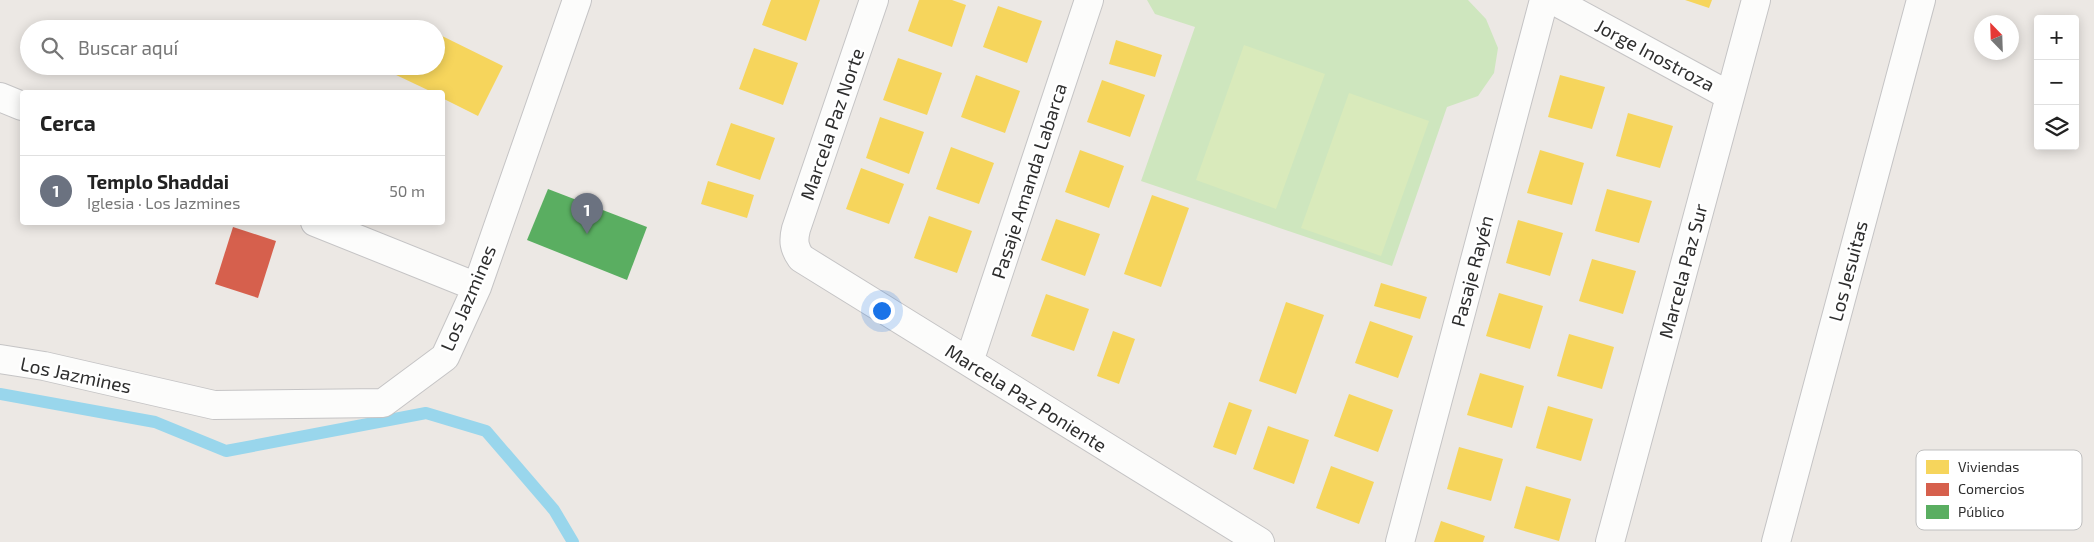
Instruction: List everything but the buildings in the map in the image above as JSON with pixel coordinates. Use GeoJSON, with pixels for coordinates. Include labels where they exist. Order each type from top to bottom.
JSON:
{"type":"FeatureCollection","features":[{"type":"Feature","properties":{"kind":"street","name":"Los Jazmines"},"geometry":{"type":"LineString","coordinates":[[0,359],[44,366],[214,405],[384,403],[445,357],[476,287],[577,0]]}},
{"type":"Feature","properties":{"kind":"street","name":"Marcela Paz Norte"},"geometry":{"type":"LineString","coordinates":[[795,249],[793,239],[796,229],[874,0]]}},
{"type":"Feature","properties":{"kind":"street","name":"Pasaje Amanda Labarca"},"geometry":{"type":"LineString","coordinates":[[969,362],[1089,0]]}},
{"type":"Feature","properties":{"kind":"street","name":"Pasaje Rayén"},"geometry":{"type":"LineString","coordinates":[[1400,542],[1544,0]]}},
{"type":"Feature","properties":{"kind":"street","name":"Jorge Inostroza"},"geometry":{"type":"LineString","coordinates":[[1553,0],[1730,96]]}},
{"type":"Feature","properties":{"kind":"street","name":"Marcela Paz Sur"},"geometry":{"type":"LineString","coordinates":[[1610,542],[1756,0]]}},
{"type":"Feature","properties":{"kind":"street","name":"Los Jesuitas"},"geometry":{"type":"LineString","coordinates":[[1776,542],[1920,0]]}},
{"type":"Feature","properties":{"kind":"street"},"geometry":{"type":"LineString","coordinates":[[0,97],[20,105]]}},
{"type":"Feature","properties":{"kind":"street"},"geometry":{"type":"LineString","coordinates":[[322,225],[476,287]]}},
{"type":"Feature","properties":{"kind":"street","name":"Marcela Paz Poniente"},"geometry":{"type":"LineString","coordinates":[[795,249],[801,258],[809,264],[1260,542]]}},
{"type":"Feature","properties":{"kind":"green space"},"geometry":{"type":"Polygon","coordinates":[[[1147,0],[1468,0],[1486,19],[1498,48],[1494,73],[1478,96],[1447,107],[1392,266],[1141,181],[1195,27],[1155,14],[1147,0]]]}},
{"type":"Feature","properties":{"kind":"green space"},"geometry":{"type":"Polygon","coordinates":[[[1244,45],[1325,74],[1276,209],[1196,180],[1244,45]]]}},
{"type":"Feature","properties":{"kind":"green space"},"geometry":{"type":"Polygon","coordinates":[[[1349,93],[1429,121],[1381,256],[1301,228],[1349,93]]]}},
{"type":"Feature","properties":{"kind":"waterway"},"geometry":{"type":"LineString","coordinates":[[0,394],[155,422],[226,451],[426,413],[486,431],[554,510],[573,542]]}},
{"type":"Feature","properties":{"kind":"place","name":"Templo Shaddai"},"geometry":{"type":"Point","coordinates":[587,234]}}]}
